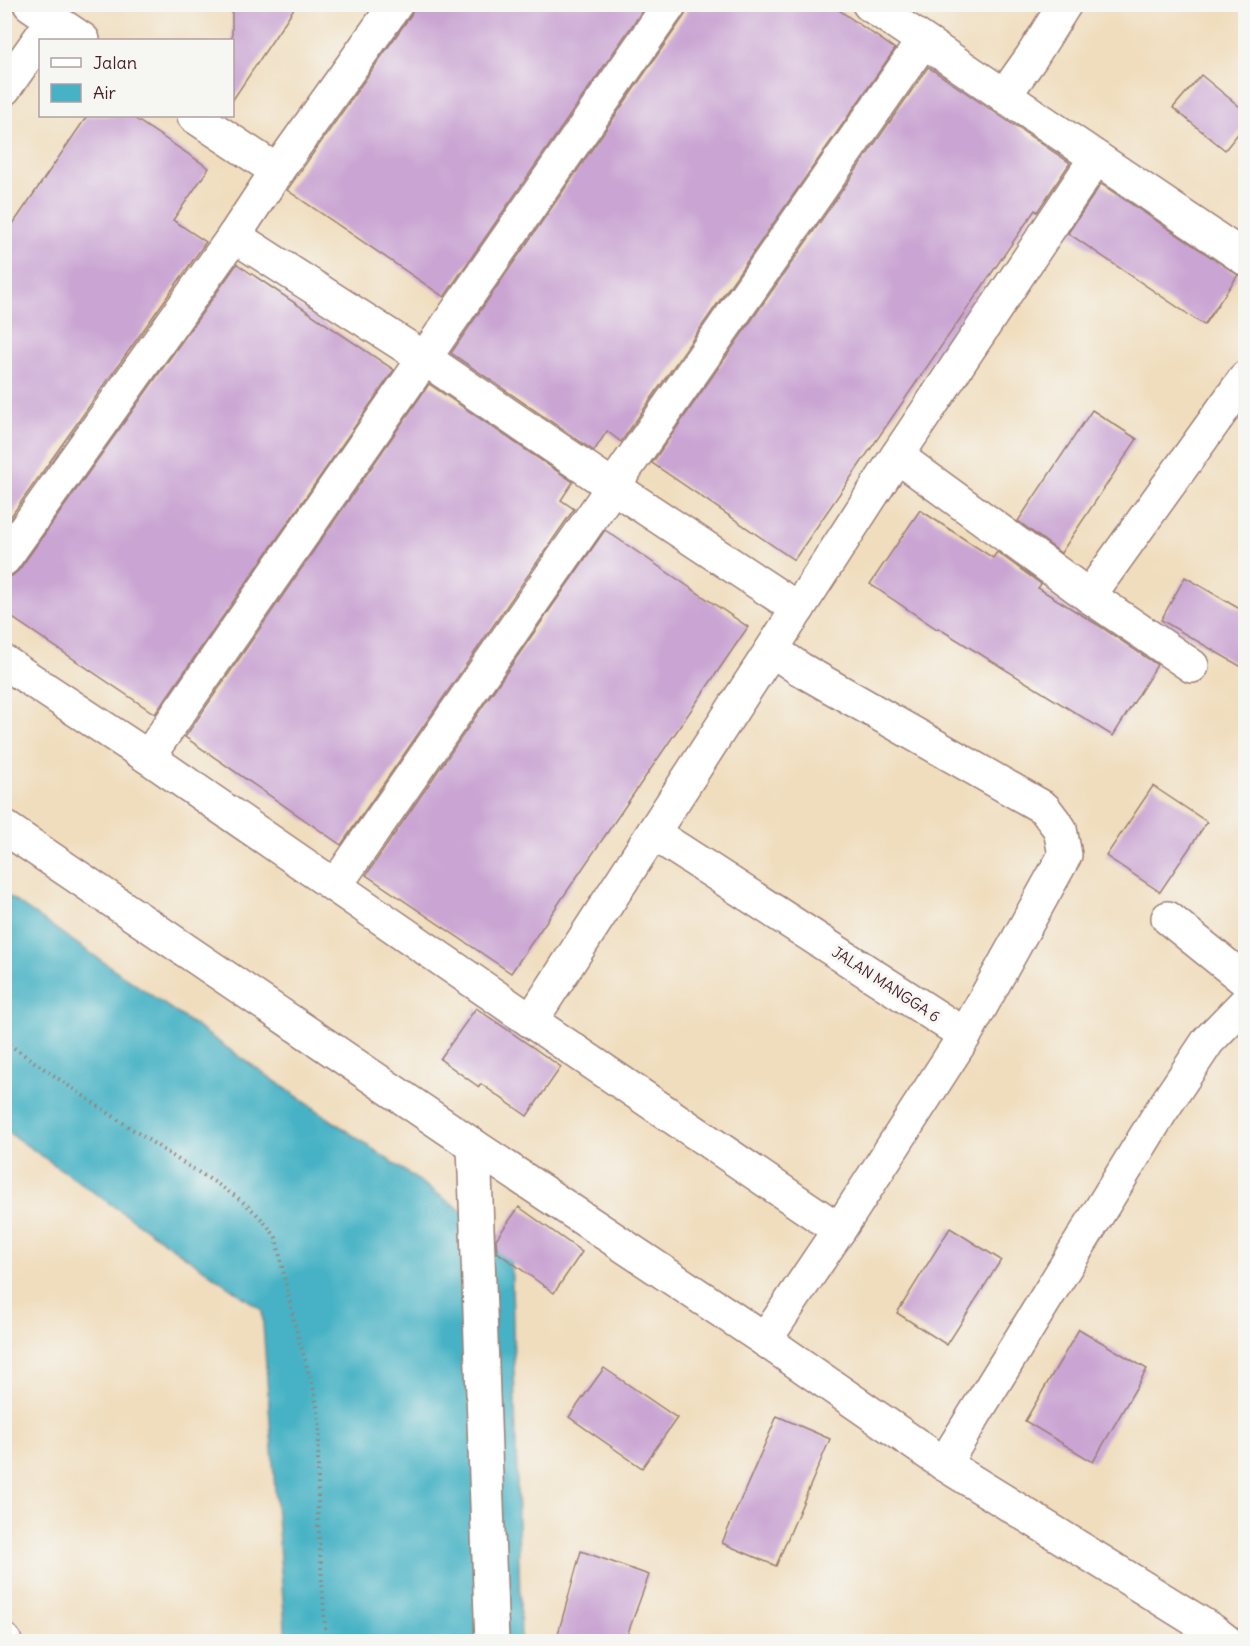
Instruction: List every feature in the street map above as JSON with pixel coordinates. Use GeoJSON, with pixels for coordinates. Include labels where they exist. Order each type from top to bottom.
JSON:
{"type":"FeatureCollection","features":[{"type":"Feature","properties":{"kind":"street"},"geometry":{"type":"LineString","coordinates":[[4,559],[396,4]]}},
{"type":"Feature","properties":{"kind":"street"},"geometry":{"type":"LineString","coordinates":[[148,757],[670,4]]}},
{"type":"Feature","properties":{"kind":"street"},"geometry":{"type":"LineString","coordinates":[[869,4],[1245,259]]}},
{"type":"Feature","properties":{"kind":"street"},"geometry":{"type":"LineString","coordinates":[[1004,96],[1065,4]]}},
{"type":"Feature","properties":{"kind":"street"},"geometry":{"type":"LineString","coordinates":[[4,88],[42,12],[82,39]]}},
{"type":"Feature","properties":{"kind":"street"},"geometry":{"type":"LineString","coordinates":[[335,886],[922,41]]}},
{"type":"Feature","properties":{"kind":"street"},"geometry":{"type":"LineString","coordinates":[[196,117],[277,171]]}},
{"type":"Feature","properties":{"kind":"street"},"geometry":{"type":"LineString","coordinates":[[531,1021],[897,456],[1096,158]]}},
{"type":"Feature","properties":{"kind":"street"},"geometry":{"type":"LineString","coordinates":[[234,236],[424,358],[798,609]]}},
{"type":"Feature","properties":{"kind":"street"},"geometry":{"type":"LineString","coordinates":[[1089,597],[1245,377]]}},
{"type":"Feature","properties":{"kind":"street"},"geometry":{"type":"LineString","coordinates":[[897,456],[1089,597],[1192,666]]}},
{"type":"Feature","properties":{"kind":"street"},"geometry":{"type":"LineString","coordinates":[[765,1340],[965,1035],[1065,855],[1060,829],[1044,808],[800,669],[772,650]]}},
{"type":"Feature","properties":{"kind":"street"},"geometry":{"type":"LineString","coordinates":[[4,662],[148,757],[839,1230]]}},
{"type":"Feature","properties":{"kind":"street"},"geometry":{"type":"LineString","coordinates":[[4,828],[765,1340],[944,1464],[1217,1638]]}},
{"type":"Feature","properties":{"kind":"street","name":"JALAN MANGGA 6"},"geometry":{"type":"LineString","coordinates":[[653,833],[965,1035]]}},
{"type":"Feature","properties":{"kind":"street"},"geometry":{"type":"LineString","coordinates":[[1168,918],[1245,981]]}},
{"type":"Feature","properties":{"kind":"street"},"geometry":{"type":"LineString","coordinates":[[944,1464],[1160,1113],[1208,1041],[1245,1002]]}},
{"type":"Feature","properties":{"kind":"street"},"geometry":{"type":"LineString","coordinates":[[474,1146],[492,1641]]}},
{"type":"Feature","properties":{"kind":"path"},"geometry":{"type":"LineString","coordinates":[[4,1041],[167,1153],[243,1202],[269,1227],[276,1238],[296,1326],[314,1390],[320,1428],[318,1520],[326,1641]]}},
{"type":"Feature","properties":{"kind":"water"},"geometry":{"type":"Polygon","coordinates":[[[4,893],[511,1245],[521,1641],[286,1641],[262,1310],[5,1130],[4,893]]]}},
{"type":"Feature","properties":{"kind":"building"},"geometry":{"type":"Polygon","coordinates":[[[232,4],[297,4],[234,98],[234,39],[232,39],[232,4]]]}},
{"type":"Feature","properties":{"kind":"building"},"geometry":{"type":"Polygon","coordinates":[[[415,4],[647,4],[444,297],[287,190],[411,15],[415,4]]]}},
{"type":"Feature","properties":{"kind":"building"},"geometry":{"type":"Polygon","coordinates":[[[689,4],[830,4],[895,49],[621,442],[607,431],[594,451],[451,353],[685,15],[689,4]]]}},
{"type":"Feature","properties":{"kind":"building"},"geometry":{"type":"Polygon","coordinates":[[[928,67],[1070,163],[1037,212],[1035,210],[794,560],[652,463],[928,67]]]}},
{"type":"Feature","properties":{"kind":"building"},"geometry":{"type":"Polygon","coordinates":[[[1201,75],[1245,111],[1245,125],[1225,150],[1173,108],[1201,75]]]}},
{"type":"Feature","properties":{"kind":"building"},"geometry":{"type":"Polygon","coordinates":[[[86,117],[132,117],[209,168],[173,220],[206,242],[4,526],[4,237],[86,117]]]}},
{"type":"Feature","properties":{"kind":"building"},"geometry":{"type":"Polygon","coordinates":[[[1101,184],[1238,275],[1204,325],[1068,233],[1101,184]]]}},
{"type":"Feature","properties":{"kind":"building"},"geometry":{"type":"Polygon","coordinates":[[[237,264],[394,370],[155,714],[4,612],[4,577],[12,576],[19,570],[237,264]]]}},
{"type":"Feature","properties":{"kind":"building"},"geometry":{"type":"Polygon","coordinates":[[[429,384],[573,482],[561,500],[574,509],[341,845],[185,737],[429,384]]]}},
{"type":"Feature","properties":{"kind":"building"},"geometry":{"type":"Polygon","coordinates":[[[1092,410],[1137,439],[1061,553],[1018,521],[1092,410]]]}},
{"type":"Feature","properties":{"kind":"building"},"geometry":{"type":"Polygon","coordinates":[[[920,510],[993,558],[997,552],[1041,584],[1038,588],[1157,665],[1113,736],[937,629],[870,584],[920,510]]]}},
{"type":"Feature","properties":{"kind":"building"},"geometry":{"type":"Polygon","coordinates":[[[605,530],[748,627],[511,973],[366,875],[605,530]]]}},
{"type":"Feature","properties":{"kind":"building"},"geometry":{"type":"Polygon","coordinates":[[[1185,577],[1245,612],[1245,669],[1161,620],[1185,577]]]}},
{"type":"Feature","properties":{"kind":"building"},"geometry":{"type":"Polygon","coordinates":[[[1153,786],[1207,822],[1160,892],[1106,856],[1153,786]]]}},
{"type":"Feature","properties":{"kind":"building"},"geometry":{"type":"Polygon","coordinates":[[[476,1008],[561,1067],[527,1116],[481,1084],[479,1087],[440,1059],[476,1008]]]}},
{"type":"Feature","properties":{"kind":"building"},"geometry":{"type":"Polygon","coordinates":[[[519,1207],[582,1252],[554,1293],[497,1252],[496,1239],[519,1207]]]}},
{"type":"Feature","properties":{"kind":"building"},"geometry":{"type":"Polygon","coordinates":[[[950,1228],[1001,1260],[947,1345],[897,1313],[950,1228]]]}},
{"type":"Feature","properties":{"kind":"building"},"geometry":{"type":"Polygon","coordinates":[[[1079,1329],[1147,1369],[1093,1462],[1025,1421],[1079,1329]]]}},
{"type":"Feature","properties":{"kind":"building"},"geometry":{"type":"Polygon","coordinates":[[[604,1368],[677,1418],[642,1468],[569,1417],[604,1368]]]}},
{"type":"Feature","properties":{"kind":"building"},"geometry":{"type":"Polygon","coordinates":[[[777,1416],[830,1439],[776,1566],[722,1543],[777,1416]]]}},
{"type":"Feature","properties":{"kind":"building"},"geometry":{"type":"Polygon","coordinates":[[[581,1551],[649,1575],[625,1641],[556,1641],[581,1551]]]}}]}
